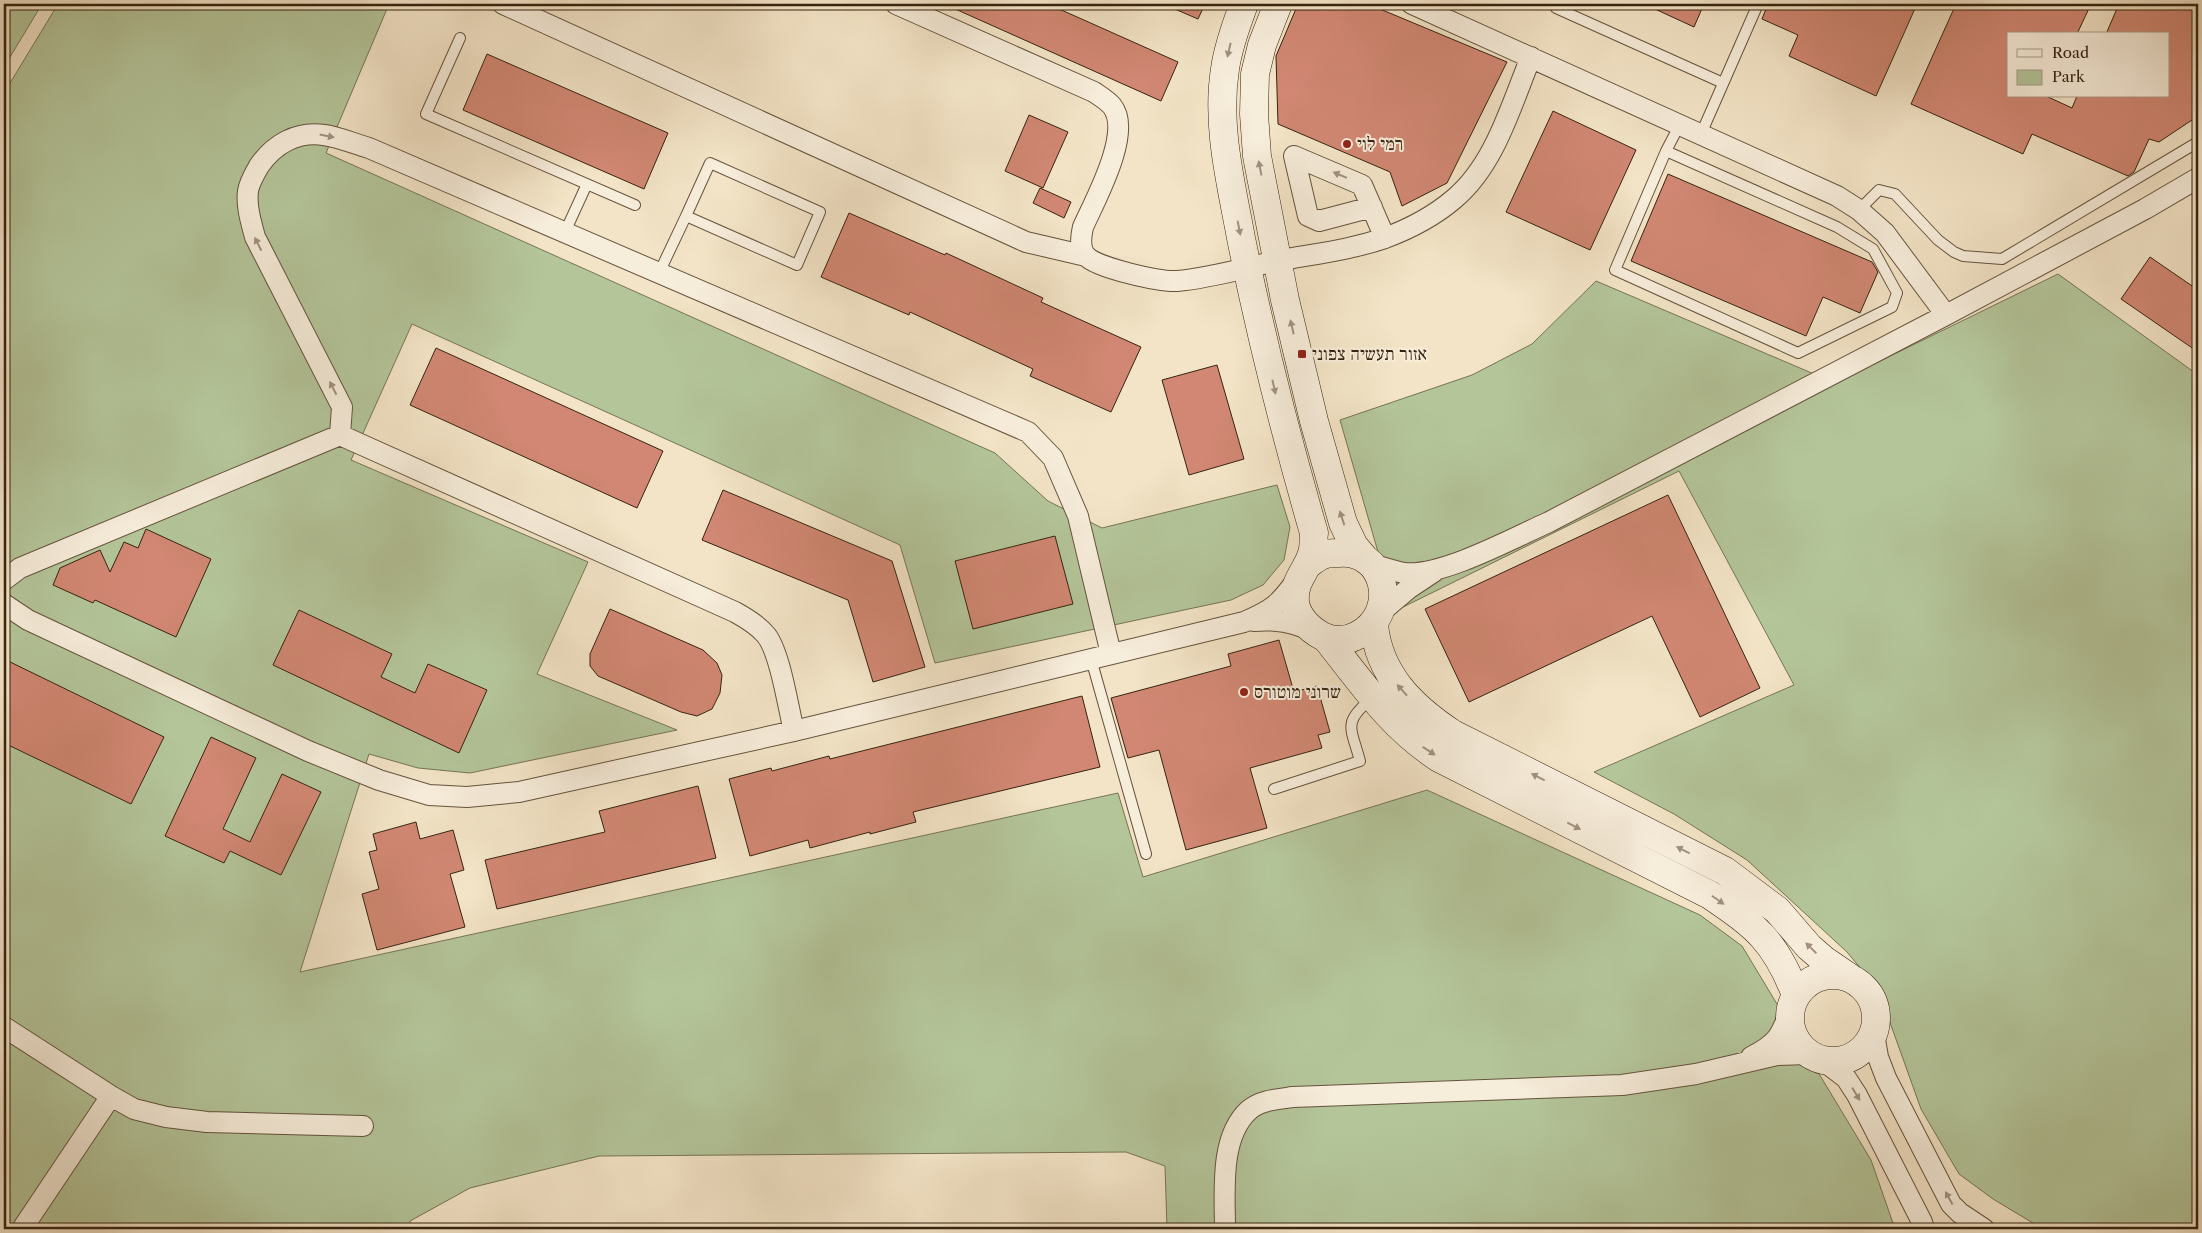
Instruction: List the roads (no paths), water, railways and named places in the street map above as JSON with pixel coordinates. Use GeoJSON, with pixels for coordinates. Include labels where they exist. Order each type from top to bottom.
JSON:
{"type":"FeatureCollection","features":[{"type":"Feature","properties":{"kind":"street"},"geometry":{"type":"LineString","coordinates":[[503,4],[1026,242],[1086,256],[1110,268],[1152,279],[1175,281],[1247,269],[1278,261],[1329,252],[1385,238],[1426,220],[1455,199],[1474,179],[1492,151],[1531,57]]}},
{"type":"Feature","properties":{"kind":"street"},"geometry":{"type":"LineString","coordinates":[[896,4],[1094,92],[1113,107],[1118,121],[1119,136],[1116,148],[1084,227],[1081,238],[1086,256]]}},
{"type":"Feature","properties":{"kind":"street"},"geometry":{"type":"LineString","coordinates":[[1244,4],[1232,36],[1224,70],[1223,114],[1226,160],[1247,269],[1284,429],[1314,533],[1313,550],[1295,593],[1296,605],[1300,616],[1320,635],[1372,698],[1416,742],[1439,758],[1710,895],[1758,930],[1774,948],[1786,970],[1794,1002],[1790,1024],[1797,1043],[1846,1078],[1857,1094],[1924,1229]]}},
{"type":"Feature","properties":{"kind":"street"},"geometry":{"type":"LineString","coordinates":[[1225,1229],[1228,1146],[1249,1110],[1267,1101],[1293,1097],[1622,1085],[1696,1074],[1777,1055],[1815,1057],[1840,1061],[1855,1056],[1866,1047],[1874,1034],[1877,1019],[1875,1004],[1862,985],[1849,978],[1808,947],[1777,910],[1725,871],[1453,734],[1433,720],[1394,680],[1383,664],[1376,642],[1378,618],[1384,596],[1383,587],[1377,572],[1354,546],[1343,523],[1314,421],[1278,261],[1257,156],[1254,114],[1255,74],[1262,45],[1278,4]]}},
{"type":"Feature","properties":{"kind":"street"},"geometry":{"type":"LineString","coordinates":[[1412,4],[1837,196],[1859,210],[1885,233],[1946,315]]}},
{"type":"Feature","properties":{"kind":"street"},"geometry":{"type":"LineString","coordinates":[[340,435],[342,407],[254,237],[249,210],[248,190],[255,173],[268,153],[288,138],[324,135],[369,148],[1028,432],[1053,458],[1078,516],[1111,654]]}},
{"type":"Feature","properties":{"kind":"street"},"geometry":{"type":"LineString","coordinates":[[4,604],[28,620],[308,751],[379,780],[429,795],[467,797],[518,792],[794,731],[1244,622],[1266,613],[1281,602],[1303,572],[1324,554],[1339,552],[1355,554],[1368,562],[1404,572],[1424,572],[1441,567],[1498,545],[1549,522],[1946,315],[2145,209],[2198,178]]}},
{"type":"Feature","properties":{"kind":"street"},"geometry":{"type":"LineString","coordinates":[[1372,208],[1385,238]]}},
{"type":"Feature","properties":{"kind":"street"},"geometry":{"type":"LineString","coordinates":[[4,580],[20,568],[340,435],[735,612],[752,622],[766,635],[774,649],[794,731]]}},
{"type":"Feature","properties":{"kind":"street"},"geometry":{"type":"LineString","coordinates":[[1244,622],[1282,620],[1296,623],[1320,635],[1342,640],[1351,639],[1378,618],[1408,589],[1441,567]]}},
{"type":"Feature","properties":{"kind":"street"},"geometry":{"type":"LineString","coordinates":[[1742,1062],[1765,1050],[1780,1036],[1794,1002],[1806,984],[1819,977],[1834,974],[1849,978]]}},
{"type":"Feature","properties":{"kind":"street"},"geometry":{"type":"LineString","coordinates":[[4,1026],[134,1109],[166,1117],[207,1122],[363,1126]]}},
{"type":"Feature","properties":{"kind":"street"},"geometry":{"type":"LineString","coordinates":[[1874,1034],[1878,1057],[1886,1078],[1951,1204],[1960,1213],[1984,1229]]}},
{"type":"Feature","properties":{"kind":"street"},"geometry":{"type":"LineString","coordinates":[[24,1226],[111,1096]]}},
{"type":"Feature","properties":{"kind":"lane"},"geometry":{"type":"LineString","coordinates":[[1558,4],[1556,8],[1723,83]]}},
{"type":"Feature","properties":{"kind":"lane"},"geometry":{"type":"LineString","coordinates":[[1701,134],[1758,4]]}},
{"type":"Feature","properties":{"kind":"lane"},"geometry":{"type":"LineString","coordinates":[[460,38],[426,114],[635,205]]}},
{"type":"Feature","properties":{"kind":"lane"},"geometry":{"type":"LineString","coordinates":[[1666,150],[1837,227],[1873,250],[1897,293],[1892,307],[1798,353],[1614,270],[1666,150],[1680,124]]}},
{"type":"Feature","properties":{"kind":"lane"},"geometry":{"type":"LineString","coordinates":[[1859,210],[1879,190],[1888,191],[1895,194],[1938,240],[1954,252],[1963,256],[2002,260],[2198,142]]}},
{"type":"Feature","properties":{"kind":"lane"},"geometry":{"type":"LineString","coordinates":[[660,273],[710,162],[820,212],[797,265],[686,216]]}},
{"type":"Feature","properties":{"kind":"lane"},"geometry":{"type":"LineString","coordinates":[[565,232],[588,184]]}},
{"type":"Feature","properties":{"kind":"lane"},"geometry":{"type":"LineString","coordinates":[[1091,659],[1146,854]]}},
{"type":"Feature","properties":{"kind":"lane"},"geometry":{"type":"LineString","coordinates":[[1274,789],[1360,761],[1350,724],[1357,711],[1372,698]]}},
{"type":"Feature","properties":{"kind":"place","name":"רמי לוי"},"geometry":{"type":"Point","coordinates":[1347,144]}},
{"type":"Feature","properties":{"kind":"place","name":"אזור תעשיה צפוני"},"geometry":{"type":"Point","coordinates":[1302,354]}},
{"type":"Feature","properties":{"kind":"place","name":"שרוני מוטורס"},"geometry":{"type":"Point","coordinates":[1244,692]}}]}
